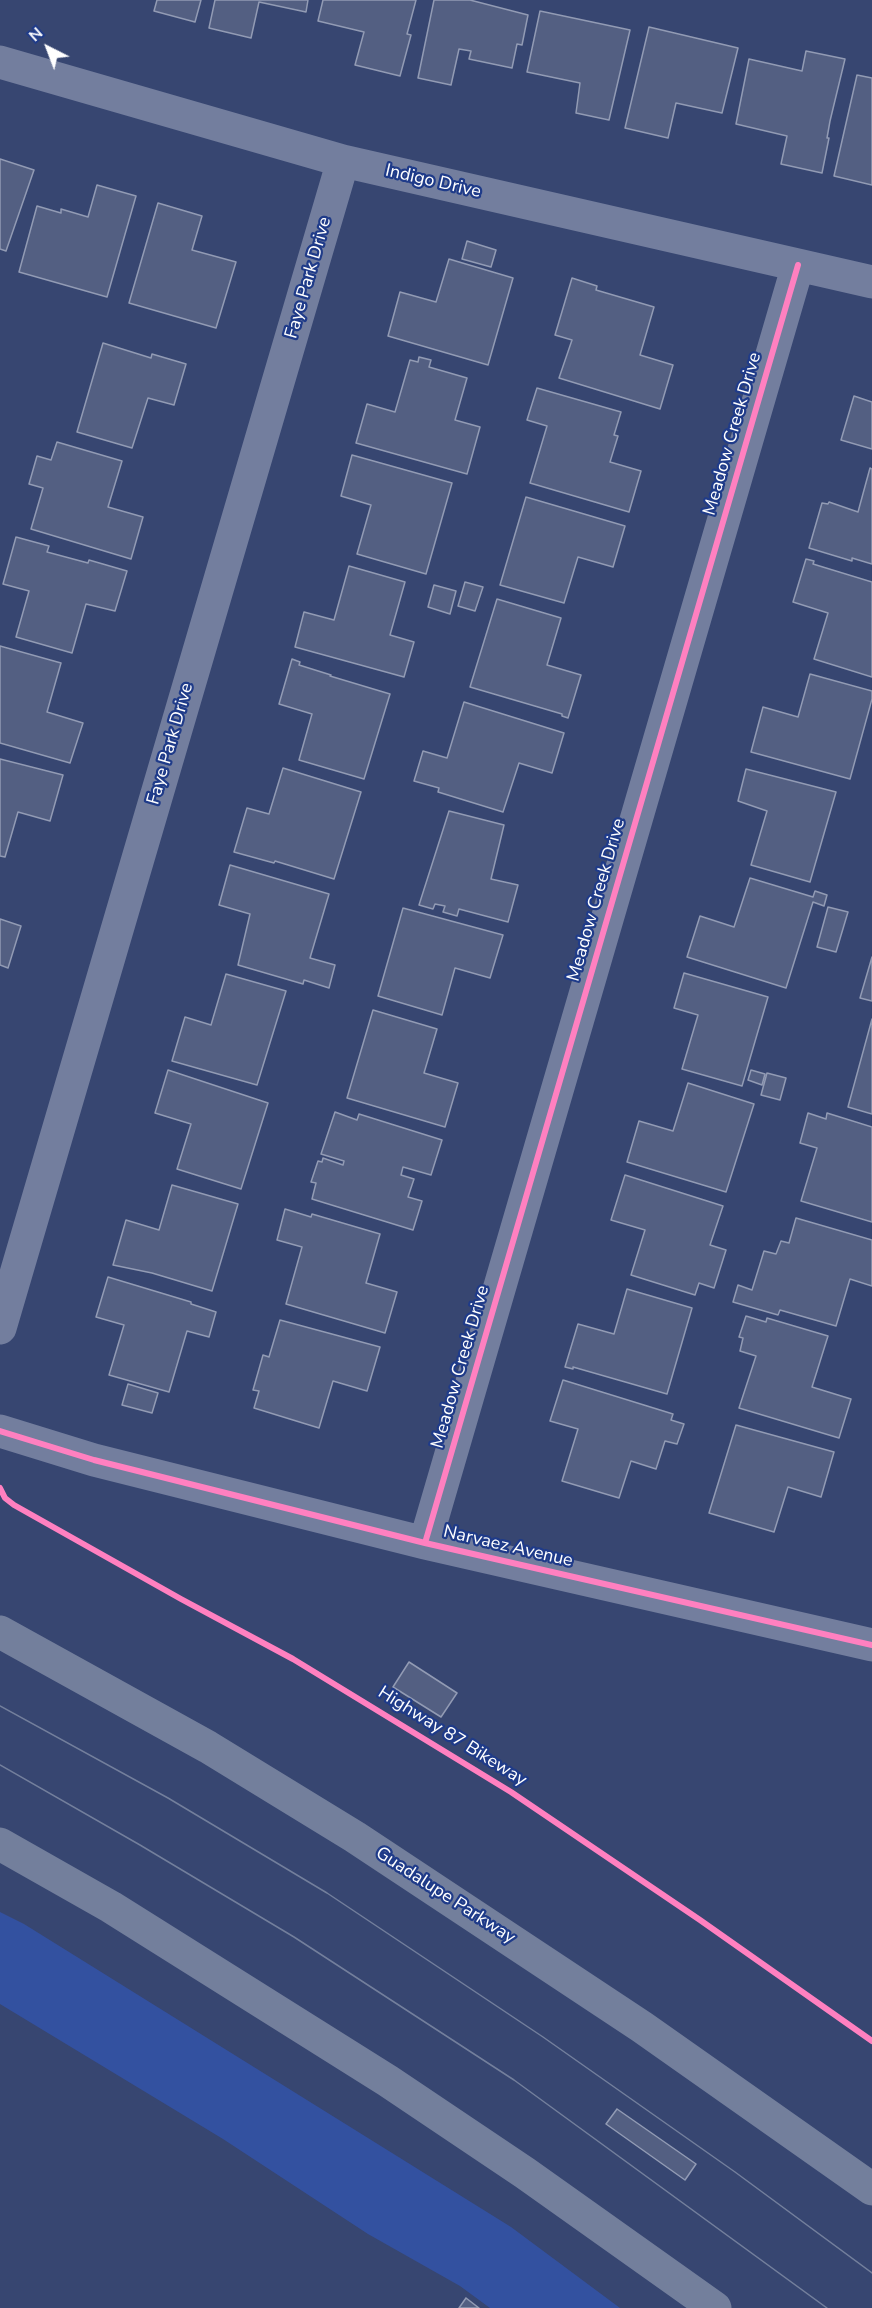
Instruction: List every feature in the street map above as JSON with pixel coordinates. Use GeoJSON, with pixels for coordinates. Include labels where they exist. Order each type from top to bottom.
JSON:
{"type":"FeatureCollection","features":[{"type":"Feature","properties":{"kind":"highway","name":"Guadalupe Parkway"},"geometry":{"type":"LineString","coordinates":[[0,1632],[208,1747],[355,1837],[642,2027],[872,2189]]}},
{"type":"Feature","properties":{"kind":"highway"},"geometry":{"type":"LineString","coordinates":[[0,1844],[111,1907],[388,2081],[716,2308]]}},
{"type":"Feature","properties":{"kind":"street","name":"Indigo Drive"},"geometry":{"type":"LineString","coordinates":[[0,62],[343,161],[872,282]]}},
{"type":"Feature","properties":{"kind":"street","name":"Faye Park Drive"},"geometry":{"type":"LineString","coordinates":[[0,1328],[343,161]]}},
{"type":"Feature","properties":{"kind":"street","name":"Meadow Creek Drive"},"geometry":{"type":"LineString","coordinates":[[425,1543],[798,265]]}},
{"type":"Feature","properties":{"kind":"street","name":"Narvaez Avenue"},"geometry":{"type":"LineString","coordinates":[[0,1431],[94,1460],[425,1543],[872,1645]]}},
{"type":"Feature","properties":{"kind":"shaded area"},"geometry":{"type":"Polygon","coordinates":[[[0,1912],[24,1924],[511,2227],[620,2308],[490,2308],[460,2286],[368,2234],[223,2139],[0,2004],[0,1912]]]}},
{"type":"Feature","properties":{"kind":"building"},"geometry":{"type":"Polygon","coordinates":[[[157,0],[201,0],[195,22],[154,11],[157,0]]]}},
{"type":"Feature","properties":{"kind":"building"},"geometry":{"type":"Polygon","coordinates":[[[215,0],[308,0],[306,12],[259,2],[251,38],[209,28],[215,0]]]}},
{"type":"Feature","properties":{"kind":"building"},"geometry":{"type":"Polygon","coordinates":[[[323,0],[416,0],[407,34],[411,35],[400,76],[355,65],[364,32],[318,21],[323,0]]]}},
{"type":"Feature","properties":{"kind":"building"},"geometry":{"type":"Polygon","coordinates":[[[434,0],[470,0],[528,15],[522,45],[517,44],[512,68],[469,59],[471,51],[459,49],[451,85],[418,78],[434,0]]]}},
{"type":"Feature","properties":{"kind":"building"},"geometry":{"type":"Polygon","coordinates":[[[540,11],[630,30],[609,120],[576,113],[580,83],[527,72],[540,11]]]}},
{"type":"Feature","properties":{"kind":"building"},"geometry":{"type":"Polygon","coordinates":[[[649,27],[738,48],[722,113],[676,103],[668,138],[625,128],[649,27]]]}},
{"type":"Feature","properties":{"kind":"building"},"geometry":{"type":"Polygon","coordinates":[[[806,51],[845,59],[830,121],[822,173],[781,164],[787,136],[736,124],[749,59],[802,71],[806,51]]]}},
{"type":"Feature","properties":{"kind":"building"},"geometry":{"type":"Polygon","coordinates":[[[857,75],[872,78],[872,185],[834,176],[857,75]]]}},
{"type":"Feature","properties":{"kind":"building"},"geometry":{"type":"Polygon","coordinates":[[[0,159],[34,170],[6,251],[0,249],[0,159]]]}},
{"type":"Feature","properties":{"kind":"building"},"geometry":{"type":"Polygon","coordinates":[[[97,185],[136,196],[107,297],[19,272],[37,206],[61,213],[61,209],[88,217],[97,185]]]}},
{"type":"Feature","properties":{"kind":"building"},"geometry":{"type":"Polygon","coordinates":[[[158,203],[202,216],[192,250],[236,262],[216,328],[129,303],[158,203]]]}},
{"type":"Feature","properties":{"kind":"building"},"geometry":{"type":"Polygon","coordinates":[[[467,241],[496,250],[491,267],[462,259],[467,241]]]}},
{"type":"Feature","properties":{"kind":"building"},"geometry":{"type":"Polygon","coordinates":[[[449,259],[513,278],[488,365],[388,336],[400,292],[436,302],[449,259]]]}},
{"type":"Feature","properties":{"kind":"building"},"geometry":{"type":"Polygon","coordinates":[[[572,278],[597,286],[596,290],[654,307],[640,355],[673,365],[660,409],[559,378],[572,340],[555,335],[572,278]]]}},
{"type":"Feature","properties":{"kind":"building"},"geometry":{"type":"Polygon","coordinates":[[[103,343],[151,358],[152,354],[186,364],[174,405],[148,398],[132,448],[77,432],[103,343]]]}},
{"type":"Feature","properties":{"kind":"building"},"geometry":{"type":"Polygon","coordinates":[[[419,357],[431,360],[429,367],[467,378],[455,420],[480,427],[467,474],[356,443],[367,404],[395,412],[410,360],[418,362],[419,357]]]}},
{"type":"Feature","properties":{"kind":"building"},"geometry":{"type":"Polygon","coordinates":[[[537,388],[621,412],[614,435],[618,436],[610,462],[641,471],[629,512],[530,483],[547,426],[527,420],[537,388]]]}},
{"type":"Feature","properties":{"kind":"building"},"geometry":{"type":"Polygon","coordinates":[[[854,396],[872,402],[872,449],[841,440],[854,396]]]}},
{"type":"Feature","properties":{"kind":"building"},"geometry":{"type":"Polygon","coordinates":[[[57,442],[122,461],[108,507],[143,517],[131,559],[31,529],[43,488],[29,484],[37,456],[51,460],[57,442]]]}},
{"type":"Feature","properties":{"kind":"building"},"geometry":{"type":"Polygon","coordinates":[[[352,455],[452,483],[426,574],[357,554],[371,505],[341,496],[352,455]]]}},
{"type":"Feature","properties":{"kind":"building"},"geometry":{"type":"Polygon","coordinates":[[[870,468],[872,469],[872,564],[852,558],[852,561],[809,548],[822,503],[828,504],[829,502],[858,512],[870,468]]]}},
{"type":"Feature","properties":{"kind":"building"},"geometry":{"type":"Polygon","coordinates":[[[526,497],[625,526],[613,567],[578,557],[564,603],[500,585],[526,497]]]}},
{"type":"Feature","properties":{"kind":"building"},"geometry":{"type":"Polygon","coordinates":[[[16,537],[49,546],[47,552],[88,563],[89,560],[127,571],[115,611],[86,604],[72,653],[16,637],[29,591],[3,584],[16,537]]]}},
{"type":"Feature","properties":{"kind":"building"},"geometry":{"type":"Polygon","coordinates":[[[806,559],[814,561],[813,564],[872,582],[872,677],[814,659],[828,613],[793,602],[806,559]]]}},
{"type":"Feature","properties":{"kind":"building"},"geometry":{"type":"Polygon","coordinates":[[[349,566],[405,582],[390,635],[414,642],[404,677],[295,647],[304,612],[334,620],[349,566]]]}},
{"type":"Feature","properties":{"kind":"building"},"geometry":{"type":"Polygon","coordinates":[[[465,582],[483,587],[475,611],[458,606],[465,582]]]}},
{"type":"Feature","properties":{"kind":"building"},"geometry":{"type":"Polygon","coordinates":[[[434,585],[456,591],[450,614],[428,607],[434,585]]]}},
{"type":"Feature","properties":{"kind":"building"},"geometry":{"type":"Polygon","coordinates":[[[497,599],[561,618],[547,665],[581,675],[568,718],[562,714],[470,687],[497,599]]]}},
{"type":"Feature","properties":{"kind":"building"},"geometry":{"type":"Polygon","coordinates":[[[0,646],[61,663],[47,712],[83,723],[70,763],[0,743],[0,646]]]}},
{"type":"Feature","properties":{"kind":"building"},"geometry":{"type":"Polygon","coordinates":[[[292,659],[300,662],[299,665],[390,694],[364,779],[299,760],[312,714],[279,704],[292,659]]]}},
{"type":"Feature","properties":{"kind":"building"},"geometry":{"type":"Polygon","coordinates":[[[810,674],[872,691],[872,699],[850,779],[751,752],[763,707],[798,717],[810,674]]]}},
{"type":"Feature","properties":{"kind":"building"},"geometry":{"type":"Polygon","coordinates":[[[464,702],[564,733],[552,773],[519,763],[503,812],[438,792],[439,788],[414,781],[423,751],[447,758],[464,702]]]}},
{"type":"Feature","properties":{"kind":"building"},"geometry":{"type":"Polygon","coordinates":[[[0,759],[63,775],[50,821],[18,812],[5,857],[0,856],[0,759]]]}},
{"type":"Feature","properties":{"kind":"building"},"geometry":{"type":"Polygon","coordinates":[[[283,768],[361,792],[334,879],[275,861],[274,863],[234,852],[247,808],[269,814],[283,768]]]}},
{"type":"Feature","properties":{"kind":"building"},"geometry":{"type":"Polygon","coordinates":[[[746,769],[836,792],[810,882],[751,865],[767,811],[738,801],[746,769]]]}},
{"type":"Feature","properties":{"kind":"building"},"geometry":{"type":"Polygon","coordinates":[[[449,811],[504,825],[491,879],[518,885],[508,922],[459,909],[457,916],[443,912],[445,906],[435,904],[433,909],[419,905],[449,811]]]}},
{"type":"Feature","properties":{"kind":"building"},"geometry":{"type":"Polygon","coordinates":[[[230,865],[329,894],[310,958],[335,965],[329,988],[304,980],[303,984],[238,965],[250,914],[219,905],[230,865]]]}},
{"type":"Feature","properties":{"kind":"building"},"geometry":{"type":"Polygon","coordinates":[[[750,878],[813,897],[815,891],[827,895],[824,906],[813,902],[786,988],[687,957],[700,916],[734,927],[750,878]]]}},
{"type":"Feature","properties":{"kind":"building"},"geometry":{"type":"Polygon","coordinates":[[[828,907],[848,912],[836,952],[817,947],[828,907]]]}},
{"type":"Feature","properties":{"kind":"building"},"geometry":{"type":"Polygon","coordinates":[[[403,908],[503,935],[490,978],[455,968],[442,1015],[378,996],[403,908]]]}},
{"type":"Feature","properties":{"kind":"building"},"geometry":{"type":"Polygon","coordinates":[[[0,919],[21,926],[8,968],[0,965],[0,919]]]}},
{"type":"Feature","properties":{"kind":"building"},"geometry":{"type":"Polygon","coordinates":[[[872,957],[872,1001],[860,998],[872,957]]]}},
{"type":"Feature","properties":{"kind":"building"},"geometry":{"type":"Polygon","coordinates":[[[684,973],[768,997],[742,1086],[682,1069],[698,1015],[674,1008],[684,973]]]}},
{"type":"Feature","properties":{"kind":"building"},"geometry":{"type":"Polygon","coordinates":[[[226,974],[286,991],[257,1085],[172,1061],[185,1017],[211,1025],[226,974]]]}},
{"type":"Feature","properties":{"kind":"building"},"geometry":{"type":"Polygon","coordinates":[[[373,1010],[437,1029],[424,1073],[458,1083],[445,1127],[347,1098],[373,1010]]]}},
{"type":"Feature","properties":{"kind":"building"},"geometry":{"type":"Polygon","coordinates":[[[872,1019],[872,1114],[848,1107],[872,1019]]]}},
{"type":"Feature","properties":{"kind":"building"},"geometry":{"type":"Polygon","coordinates":[[[168,1070],[268,1103],[241,1189],[177,1169],[191,1124],[155,1113],[168,1070]]]}},
{"type":"Feature","properties":{"kind":"building"},"geometry":{"type":"Polygon","coordinates":[[[751,1070],[765,1074],[762,1085],[748,1080],[751,1070]]]}},
{"type":"Feature","properties":{"kind":"building"},"geometry":{"type":"Polygon","coordinates":[[[767,1073],[786,1078],[780,1100],[761,1095],[767,1073]]]}},
{"type":"Feature","properties":{"kind":"building"},"geometry":{"type":"Polygon","coordinates":[[[688,1083],[754,1104],[726,1192],[627,1162],[639,1121],[673,1131],[688,1083]]]}},
{"type":"Feature","properties":{"kind":"building"},"geometry":{"type":"Polygon","coordinates":[[[335,1112],[357,1120],[359,1114],[442,1140],[431,1175],[403,1167],[401,1175],[414,1179],[408,1197],[422,1201],[413,1230],[312,1199],[316,1183],[311,1182],[318,1161],[322,1162],[323,1158],[343,1165],[344,1161],[321,1154],[335,1112]]]}},
{"type":"Feature","properties":{"kind":"building"},"geometry":{"type":"Polygon","coordinates":[[[808,1113],[826,1119],[827,1113],[872,1127],[872,1222],[801,1201],[817,1148],[800,1143],[808,1113]]]}},
{"type":"Feature","properties":{"kind":"building"},"geometry":{"type":"Polygon","coordinates":[[[625,1175],[723,1206],[710,1245],[726,1250],[714,1288],[699,1283],[695,1295],[631,1275],[645,1230],[611,1220],[625,1175]]]}},
{"type":"Feature","properties":{"kind":"building"},"geometry":{"type":"Polygon","coordinates":[[[172,1185],[238,1204],[212,1291],[152,1273],[113,1265],[126,1220],[159,1230],[172,1185]]]}},
{"type":"Feature","properties":{"kind":"building"},"geometry":{"type":"Polygon","coordinates":[[[285,1209],[311,1217],[312,1214],[380,1234],[366,1283],[397,1292],[385,1333],[286,1304],[302,1247],[277,1240],[285,1209]]]}},
{"type":"Feature","properties":{"kind":"building"},"geometry":{"type":"Polygon","coordinates":[[[796,1218],[872,1240],[872,1286],[850,1279],[836,1326],[780,1310],[778,1315],[733,1302],[738,1285],[752,1290],[764,1251],[776,1254],[781,1241],[789,1243],[796,1218]]]}},
{"type":"Feature","properties":{"kind":"building"},"geometry":{"type":"Polygon","coordinates":[[[108,1277],[191,1302],[191,1304],[216,1312],[209,1337],[187,1331],[169,1392],[109,1375],[124,1325],[96,1317],[108,1277]]]}},
{"type":"Feature","properties":{"kind":"building"},"geometry":{"type":"Polygon","coordinates":[[[627,1289],[692,1308],[667,1394],[573,1367],[573,1369],[565,1367],[578,1324],[614,1334],[627,1289]]]}},
{"type":"Feature","properties":{"kind":"building"},"geometry":{"type":"Polygon","coordinates":[[[746,1316],[766,1322],[767,1318],[828,1336],[812,1387],[851,1399],[839,1438],[739,1408],[756,1356],[740,1351],[743,1338],[739,1337],[746,1316]]]}},
{"type":"Feature","properties":{"kind":"building"},"geometry":{"type":"Polygon","coordinates":[[[280,1320],[380,1347],[367,1391],[333,1381],[319,1428],[254,1408],[259,1391],[253,1390],[263,1355],[269,1357],[280,1320]]]}},
{"type":"Feature","properties":{"kind":"building"},"geometry":{"type":"Polygon","coordinates":[[[563,1380],[673,1414],[671,1420],[684,1424],[677,1444],[665,1441],[656,1469],[631,1461],[619,1498],[562,1481],[578,1429],[550,1421],[563,1380]]]}},
{"type":"Feature","properties":{"kind":"building"},"geometry":{"type":"Polygon","coordinates":[[[128,1384],[158,1393],[152,1413],[122,1405],[128,1384]]]}},
{"type":"Feature","properties":{"kind":"building"},"geometry":{"type":"Polygon","coordinates":[[[736,1425],[834,1452],[821,1497],[788,1487],[774,1532],[709,1513],[736,1425]]]}},
{"type":"Feature","properties":{"kind":"building"},"geometry":{"type":"Polygon","coordinates":[[[409,1662],[457,1693],[441,1717],[393,1687],[409,1662]]]}},
{"type":"Feature","properties":{"kind":"building"},"geometry":{"type":"Polygon","coordinates":[[[617,2109],[696,2164],[685,2180],[606,2124],[617,2109]]]}},
{"type":"Feature","properties":{"kind":"building"},"geometry":{"type":"Polygon","coordinates":[[[466,2298],[479,2308],[459,2308],[466,2298]]]}},
{"type":"Feature","properties":{"kind":"tram line"},"geometry":{"type":"LineString","coordinates":[[0,1706],[168,1798],[327,1893],[543,2037],[735,2172],[872,2273]]}},
{"type":"Feature","properties":{"kind":"tram line"},"geometry":{"type":"LineString","coordinates":[[0,1765],[294,1937],[514,2080],[827,2308]]}},
{"type":"Feature","properties":{"kind":"cycle path"},"geometry":{"type":"LineString","coordinates":[[425,1543],[798,265]]}},
{"type":"Feature","properties":{"kind":"cycle path"},"geometry":{"type":"LineString","coordinates":[[0,1431],[94,1460],[425,1543],[872,1645]]}},
{"type":"Feature","properties":{"kind":"cycle path","name":"Highway 87 Bikeway"},"geometry":{"type":"LineString","coordinates":[[0,1488],[5,1498],[14,1505],[293,1659],[511,1792],[700,1920],[872,2041]]}}]}
